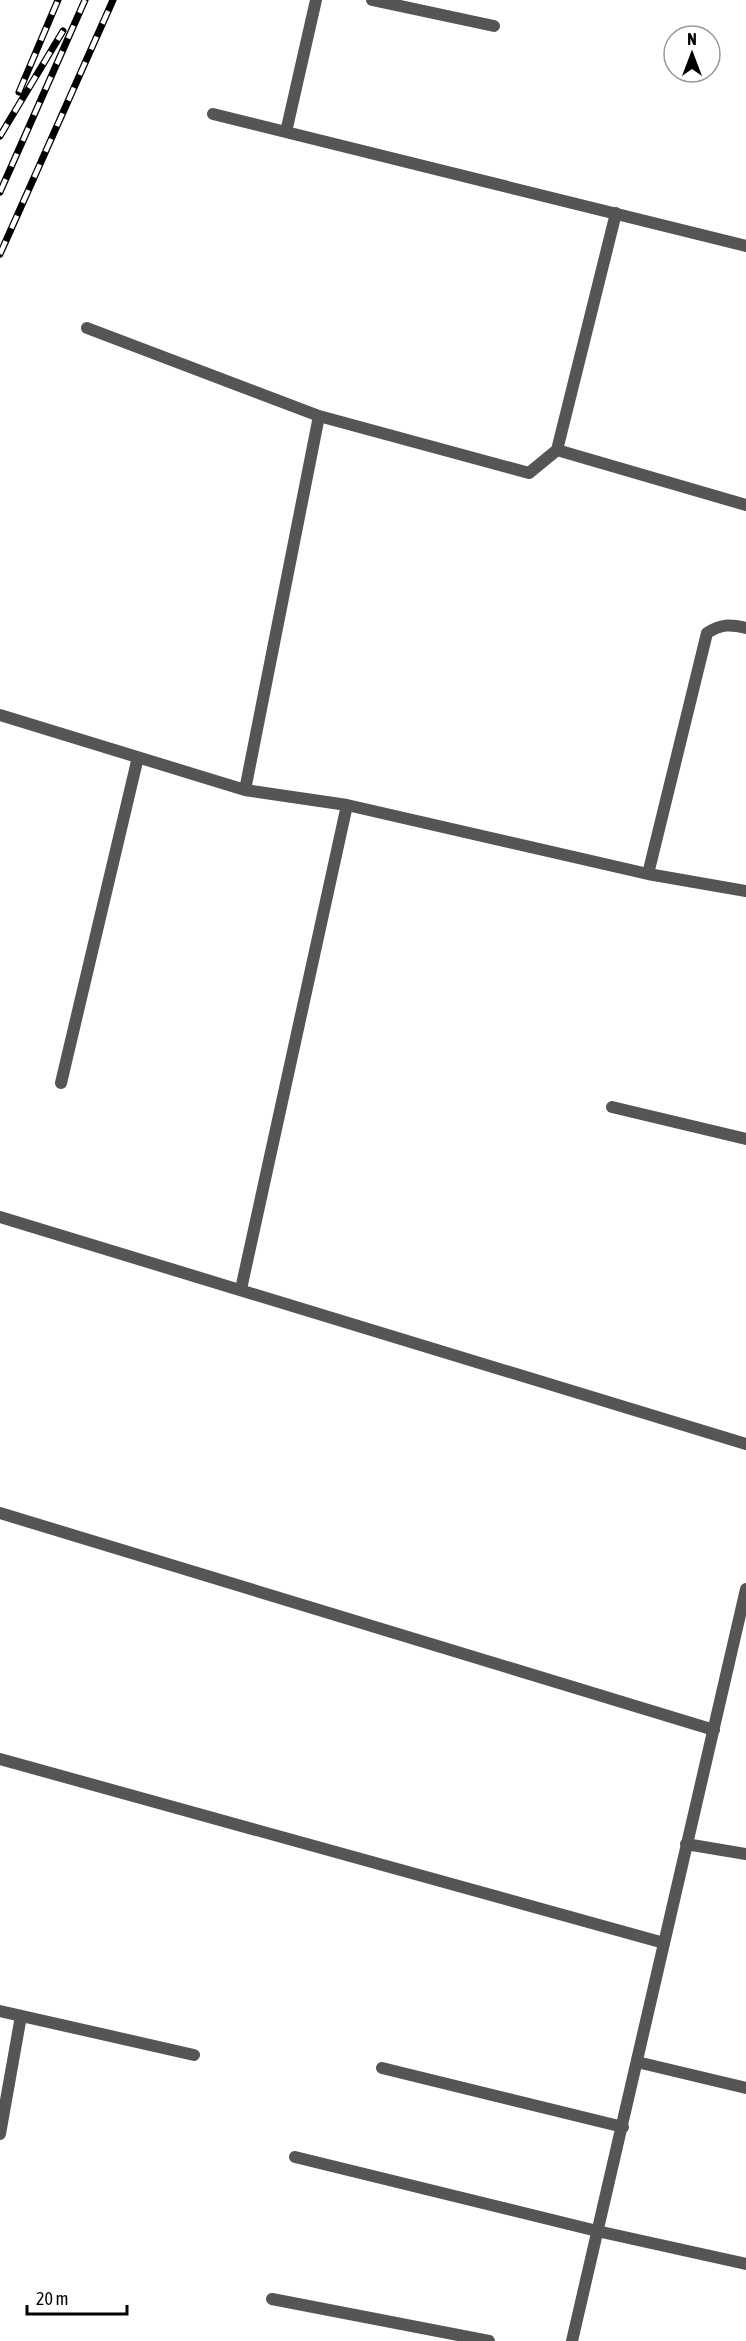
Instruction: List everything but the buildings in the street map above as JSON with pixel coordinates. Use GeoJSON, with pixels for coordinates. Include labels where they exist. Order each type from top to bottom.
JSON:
{"type":"FeatureCollection","features":[{"type":"Feature","properties":{"kind":"street"},"geometry":{"type":"LineString","coordinates":[[286,132],[316,0]]}},
{"type":"Feature","properties":{"kind":"street"},"geometry":{"type":"LineString","coordinates":[[372,0],[494,26]]}},
{"type":"Feature","properties":{"kind":"street"},"geometry":{"type":"LineString","coordinates":[[213,114],[746,246]]}},
{"type":"Feature","properties":{"kind":"street"},"geometry":{"type":"LineString","coordinates":[[87,328],[319,416],[529,473],[558,450],[616,213]]}},
{"type":"Feature","properties":{"kind":"street"},"geometry":{"type":"LineString","coordinates":[[245,790],[319,416]]}},
{"type":"Feature","properties":{"kind":"street"},"geometry":{"type":"LineString","coordinates":[[558,450],[746,505]]}},
{"type":"Feature","properties":{"kind":"street"},"geometry":{"type":"LineString","coordinates":[[648,874],[707,633],[718,626],[729,624],[746,628]]}},
{"type":"Feature","properties":{"kind":"street"},"geometry":{"type":"LineString","coordinates":[[0,715],[245,790],[346,805],[648,874],[746,891]]}},
{"type":"Feature","properties":{"kind":"street"},"geometry":{"type":"LineString","coordinates":[[61,1083],[138,758]]}},
{"type":"Feature","properties":{"kind":"street"},"geometry":{"type":"LineString","coordinates":[[241,1289],[346,805]]}},
{"type":"Feature","properties":{"kind":"street"},"geometry":{"type":"LineString","coordinates":[[612,1107],[746,1139]]}},
{"type":"Feature","properties":{"kind":"street"},"geometry":{"type":"LineString","coordinates":[[0,1217],[746,1444]]}},
{"type":"Feature","properties":{"kind":"street"},"geometry":{"type":"LineString","coordinates":[[0,1513],[714,1730]]}},
{"type":"Feature","properties":{"kind":"street"},"geometry":{"type":"LineString","coordinates":[[572,2341],[746,1589]]}},
{"type":"Feature","properties":{"kind":"street"},"geometry":{"type":"LineString","coordinates":[[0,1759],[664,1943]]}},
{"type":"Feature","properties":{"kind":"street"},"geometry":{"type":"LineString","coordinates":[[686,1844],[746,1854]]}},
{"type":"Feature","properties":{"kind":"street"},"geometry":{"type":"LineString","coordinates":[[0,2011],[194,2055]]}},
{"type":"Feature","properties":{"kind":"street"},"geometry":{"type":"LineString","coordinates":[[0,2134],[21,2016]]}},
{"type":"Feature","properties":{"kind":"street"},"geometry":{"type":"LineString","coordinates":[[637,2062],[746,2088]]}},
{"type":"Feature","properties":{"kind":"street"},"geometry":{"type":"LineString","coordinates":[[382,2068],[623,2127]]}},
{"type":"Feature","properties":{"kind":"street"},"geometry":{"type":"LineString","coordinates":[[295,2157],[597,2231],[746,2264]]}},
{"type":"Feature","properties":{"kind":"street"},"geometry":{"type":"LineString","coordinates":[[272,2299],[489,2341]]}},
{"type":"Feature","properties":{"kind":"railway"},"geometry":{"type":"LineString","coordinates":[[19,92],[58,0]]}},
{"type":"Feature","properties":{"kind":"railway"},"geometry":{"type":"LineString","coordinates":[[0,192],[85,0]]}},
{"type":"Feature","properties":{"kind":"railway"},"geometry":{"type":"LineString","coordinates":[[0,254],[113,0]]}},
{"type":"Feature","properties":{"kind":"railway"},"geometry":{"type":"LineString","coordinates":[[0,136],[63,31]]}}]}
